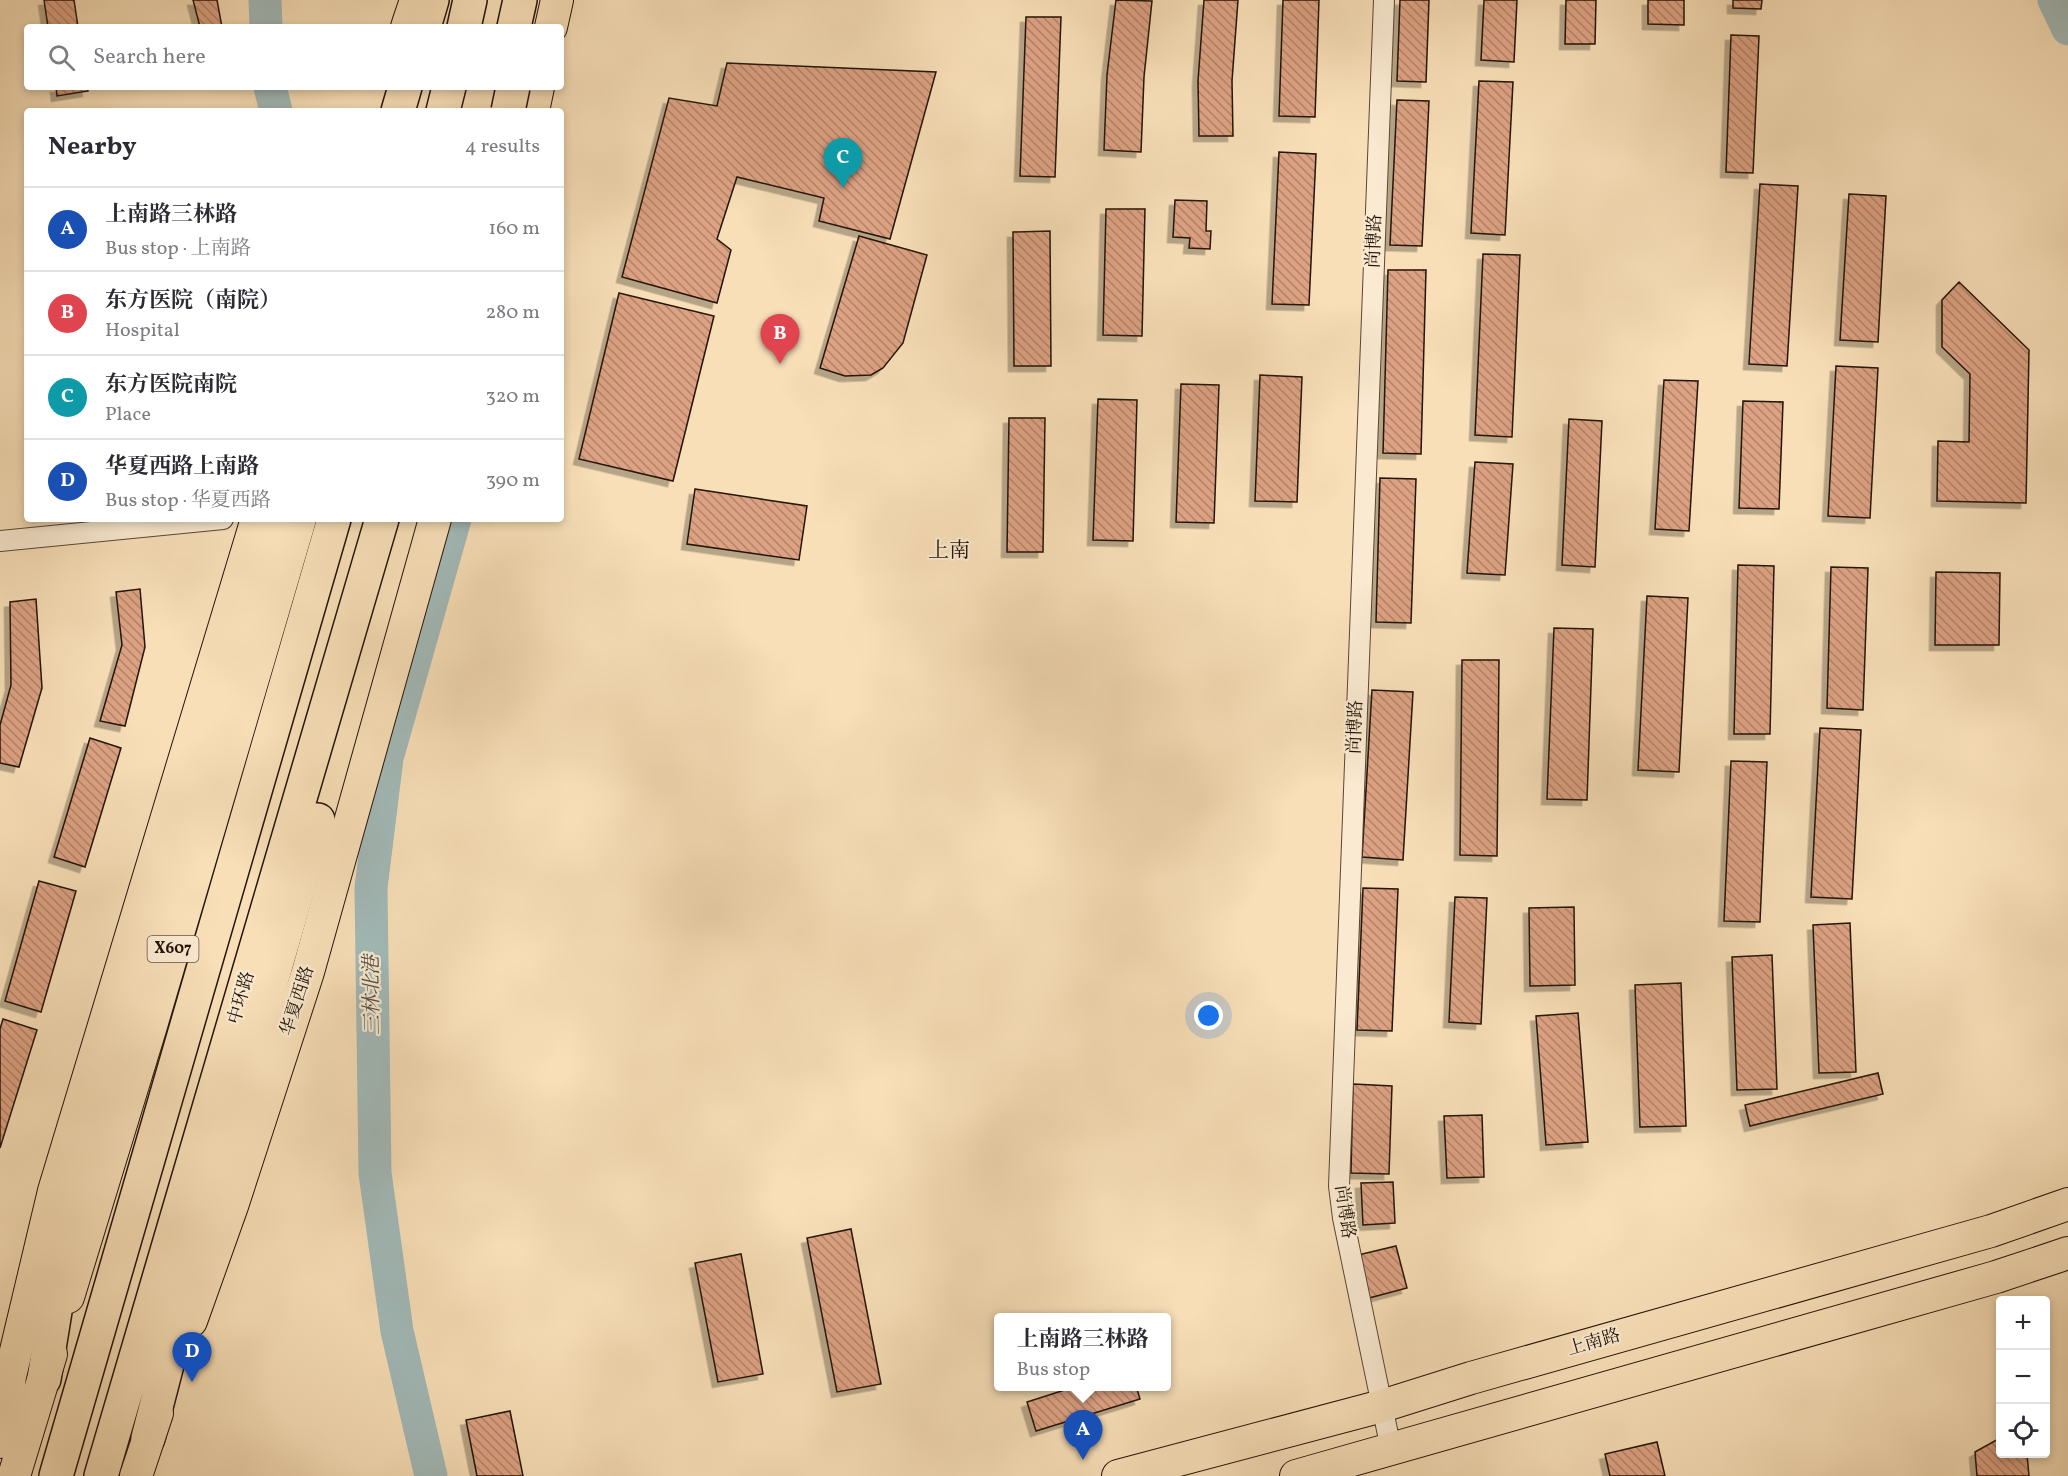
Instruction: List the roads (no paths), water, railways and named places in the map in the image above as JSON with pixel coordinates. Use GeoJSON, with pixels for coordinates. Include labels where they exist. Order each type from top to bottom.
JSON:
{"type":"FeatureCollection","features":[{"type":"Feature","properties":{"kind":"highway"},"geometry":{"type":"LineString","coordinates":[[427,24],[433,0]]}},
{"type":"Feature","properties":{"kind":"highway"},"geometry":{"type":"LineString","coordinates":[[465,24],[470,0]]}},
{"type":"Feature","properties":{"kind":"highway"},"geometry":{"type":"LineString","coordinates":[[515,24],[520,0]]}},
{"type":"Feature","properties":{"kind":"highway"},"geometry":{"type":"LineString","coordinates":[[523,24],[527,0]]}},
{"type":"Feature","properties":{"kind":"highway"},"geometry":{"type":"LineString","coordinates":[[405,102],[440,90]]}},
{"type":"Feature","properties":{"kind":"highway"},"geometry":{"type":"LineString","coordinates":[[495,108],[498,90]]}},
{"type":"Feature","properties":{"kind":"highway"},"geometry":{"type":"LineString","coordinates":[[509,108],[512,90]]}},
{"type":"Feature","properties":{"kind":"highway"},"geometry":{"type":"LineString","coordinates":[[44,1379],[65,1250],[98,1118],[275,522]]}},
{"type":"Feature","properties":{"kind":"highway"},"geometry":{"type":"LineString","coordinates":[[56,1476],[333,522]]}},
{"type":"Feature","properties":{"kind":"highway","name":"中环路"},"geometry":{"type":"LineString","coordinates":[[101,1476],[381,522]]}},
{"type":"Feature","properties":{"kind":"highway"},"geometry":{"type":"LineString","coordinates":[[148,1438],[223,1148],[425,522]]}},
{"type":"Feature","properties":{"kind":"main road"},"geometry":{"type":"LineString","coordinates":[[408,24],[416,0]]}},
{"type":"Feature","properties":{"kind":"main road"},"geometry":{"type":"LineString","coordinates":[[530,24],[536,0]]}},
{"type":"Feature","properties":{"kind":"main road"},"geometry":{"type":"LineString","coordinates":[[552,24],[557,0]]}},
{"type":"Feature","properties":{"kind":"main road"},"geometry":{"type":"LineString","coordinates":[[534,108],[537,90]]}},
{"type":"Feature","properties":{"kind":"main road"},"geometry":{"type":"LineString","coordinates":[[0,1442],[10,1376],[54,1191],[256,522]]}},
{"type":"Feature","properties":{"kind":"main road","name":"X607"},"geometry":{"type":"LineString","coordinates":[[14,1476],[299,522]]}},
{"type":"Feature","properties":{"kind":"main road"},"geometry":{"type":"LineString","coordinates":[[110,1476],[391,522]]}},
{"type":"Feature","properties":{"kind":"main road","name":"华夏西路"},"geometry":{"type":"LineString","coordinates":[[136,1476],[232,1206],[308,972],[425,522]]}},
{"type":"Feature","properties":{"kind":"main road","name":"上南路"},"geometry":{"type":"LineString","coordinates":[[1118,1476],[1382,1406],[1471,1378],[1991,1231],[2068,1204]]}},
{"type":"Feature","properties":{"kind":"main road"},"geometry":{"type":"LineString","coordinates":[[1296,1476],[1996,1277],[2068,1253]]}},
{"type":"Feature","properties":{"kind":"street","name":"尚博路"},"geometry":{"type":"LineString","coordinates":[[1384,0],[1340,1166],[1343,1218],[1391,1449]]}},
{"type":"Feature","properties":{"kind":"street"},"geometry":{"type":"LineString","coordinates":[[0,541],[193,522]]}},
{"type":"Feature","properties":{"kind":"waterway","name":"三林北港"},"geometry":{"type":"LineString","coordinates":[[265,0],[266,24]]}},
{"type":"Feature","properties":{"kind":"waterway"},"geometry":{"type":"LineString","coordinates":[[2054,0],[2068,29]]}},
{"type":"Feature","properties":{"kind":"waterway","name":"三林北港"},"geometry":{"type":"LineString","coordinates":[[271,90],[275,108]]}},
{"type":"Feature","properties":{"kind":"waterway","name":"三林北港"},"geometry":{"type":"LineString","coordinates":[[431,1476],[397,1331],[375,1173],[371,888],[387,758],[454,522]]}},
{"type":"Feature","properties":{"kind":"place","name":"东方医院南院"},"geometry":{"type":"Point","coordinates":[843,188]}},
{"type":"Feature","properties":{"kind":"place","name":"东方医院（南院）"},"geometry":{"type":"Point","coordinates":[780,364]}},
{"type":"Feature","properties":{"kind":"place","name":"华夏西路上南路"},"geometry":{"type":"Point","coordinates":[192,1382]}},
{"type":"Feature","properties":{"kind":"place","name":"上南路三林路"},"geometry":{"type":"Point","coordinates":[1083,1460]}},
{"type":"Feature","properties":{"kind":"district","name":"上南"},"geometry":{"type":"Point","coordinates":[949,551]}}]}
